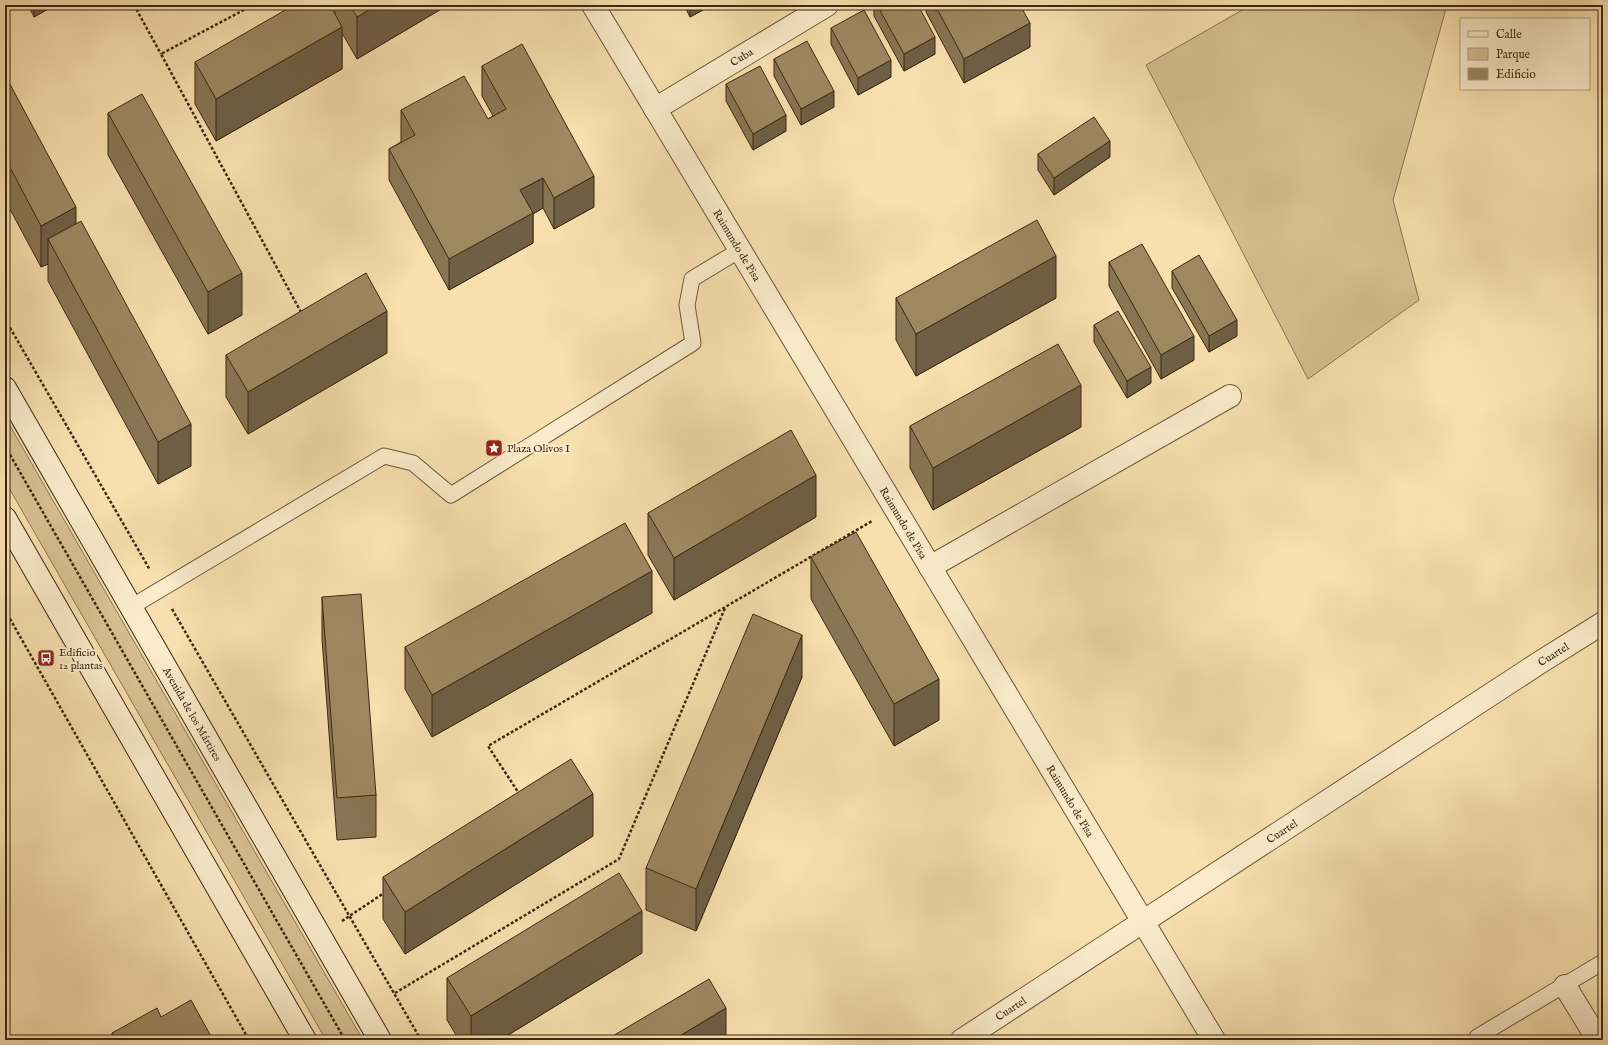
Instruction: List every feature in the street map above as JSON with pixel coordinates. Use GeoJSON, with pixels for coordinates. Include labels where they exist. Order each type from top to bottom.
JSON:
{"type":"FeatureCollection","features":[{"type":"Feature","properties":{"kind":"street","name":"Raimundo de Pisa"},"geometry":{"type":"LineString","coordinates":[[593,5],[1214,1040]]}},
{"type":"Feature","properties":{"kind":"street","name":"Cuba"},"geometry":{"type":"LineString","coordinates":[[656,109],[827,5]]}},
{"type":"Feature","properties":{"kind":"street","name":"Avenida de los Mártires"},"geometry":{"type":"LineString","coordinates":[[5,388],[380,1040]]}},
{"type":"Feature","properties":{"kind":"street"},"geometry":{"type":"LineString","coordinates":[[930,567],[1230,396]]}},
{"type":"Feature","properties":{"kind":"street"},"geometry":{"type":"LineString","coordinates":[[5,518],[305,1040]]}},
{"type":"Feature","properties":{"kind":"street","name":"Cuartel"},"geometry":{"type":"LineString","coordinates":[[962,1040],[1556,652],[1603,624]]}},
{"type":"Feature","properties":{"kind":"street"},"geometry":{"type":"LineString","coordinates":[[1565,986],[1598,1040]]}},
{"type":"Feature","properties":{"kind":"lane"},"geometry":{"type":"LineString","coordinates":[[131,607],[384,456],[413,463],[451,495],[693,343],[687,305],[692,279],[740,250]]}},
{"type":"Feature","properties":{"kind":"lane"},"geometry":{"type":"LineString","coordinates":[[1477,1037],[1603,962]]}},
{"type":"Feature","properties":{"kind":"path"},"geometry":{"type":"LineString","coordinates":[[134,5],[162,54],[305,320]]}},
{"type":"Feature","properties":{"kind":"path"},"geometry":{"type":"LineString","coordinates":[[162,54],[253,5]]}},
{"type":"Feature","properties":{"kind":"path"},"geometry":{"type":"LineString","coordinates":[[5,319],[422,1040]]}},
{"type":"Feature","properties":{"kind":"path"},"geometry":{"type":"LineString","coordinates":[[5,446],[345,1040]]}},
{"type":"Feature","properties":{"kind":"path"},"geometry":{"type":"LineString","coordinates":[[524,801],[488,746],[895,508]]}},
{"type":"Feature","properties":{"kind":"path"},"geometry":{"type":"LineString","coordinates":[[394,993],[619,859],[725,607]]}},
{"type":"Feature","properties":{"kind":"path"},"geometry":{"type":"LineString","coordinates":[[5,610],[249,1040]]}},
{"type":"Feature","properties":{"kind":"path"},"geometry":{"type":"LineString","coordinates":[[320,935],[388,891]]}},
{"type":"Feature","properties":{"kind":"green space"},"geometry":{"type":"Polygon","coordinates":[[[1251,5],[1447,5],[1393,200],[1419,300],[1308,379],[1146,65],[1251,5]]]}},
{"type":"Feature","properties":{"kind":"green space"},"geometry":{"type":"Polygon","coordinates":[[[5,417],[363,1040],[326,1040],[5,481],[5,417]]]}},
{"type":"Feature","properties":{"kind":"building"},"geometry":{"type":"Polygon","coordinates":[[[294,5],[330,5],[342,27],[216,99],[195,62],[294,5]]]}},
{"type":"Feature","properties":{"kind":"building"},"geometry":{"type":"Polygon","coordinates":[[[350,5],[377,5],[357,17],[350,5]]]}},
{"type":"Feature","properties":{"kind":"building"},"geometry":{"type":"Polygon","coordinates":[[[877,5],[918,5],[935,37],[904,54],[877,5]]]}},
{"type":"Feature","properties":{"kind":"building"},"geometry":{"type":"Polygon","coordinates":[[[935,5],[1020,5],[1030,23],[964,59],[935,5]]]}},
{"type":"Feature","properties":{"kind":"building"},"geometry":{"type":"Polygon","coordinates":[[[864,10],[891,60],[858,78],[831,28],[864,10]]]}},
{"type":"Feature","properties":{"kind":"building"},"geometry":{"type":"Polygon","coordinates":[[[807,41],[834,91],[801,109],[774,59],[807,41]]]}},
{"type":"Feature","properties":{"kind":"building"},"geometry":{"type":"Polygon","coordinates":[[[522,44],[594,176],[554,198],[543,178],[520,190],[533,213],[449,259],[389,149],[415,135],[401,110],[464,76],[488,119],[506,109],[482,66],[522,44]]]}},
{"type":"Feature","properties":{"kind":"building"},"geometry":{"type":"Polygon","coordinates":[[[760,66],[786,115],[753,134],[726,84],[760,66]]]}},
{"type":"Feature","properties":{"kind":"building"},"geometry":{"type":"Polygon","coordinates":[[[5,75],[76,207],[41,226],[5,158],[5,75]]]}},
{"type":"Feature","properties":{"kind":"building"},"geometry":{"type":"Polygon","coordinates":[[[142,94],[242,273],[208,292],[108,113],[142,94]]]}},
{"type":"Feature","properties":{"kind":"building"},"geometry":{"type":"Polygon","coordinates":[[[1094,117],[1110,141],[1054,178],[1038,154],[1094,117]]]}},
{"type":"Feature","properties":{"kind":"building"},"geometry":{"type":"Polygon","coordinates":[[[1037,220],[1056,256],[916,334],[896,298],[1037,220]]]}},
{"type":"Feature","properties":{"kind":"building"},"geometry":{"type":"Polygon","coordinates":[[[81,221],[191,424],[158,442],[48,239],[81,221]]]}},
{"type":"Feature","properties":{"kind":"building"},"geometry":{"type":"Polygon","coordinates":[[[1142,244],[1194,336],[1161,355],[1109,262],[1142,244]]]}},
{"type":"Feature","properties":{"kind":"building"},"geometry":{"type":"Polygon","coordinates":[[[1199,255],[1237,320],[1209,336],[1172,271],[1199,255]]]}},
{"type":"Feature","properties":{"kind":"building"},"geometry":{"type":"Polygon","coordinates":[[[366,273],[387,311],[248,392],[226,355],[366,273]]]}},
{"type":"Feature","properties":{"kind":"building"},"geometry":{"type":"Polygon","coordinates":[[[1118,311],[1151,367],[1127,381],[1094,325],[1118,311]]]}},
{"type":"Feature","properties":{"kind":"building"},"geometry":{"type":"Polygon","coordinates":[[[1058,344],[1081,385],[933,468],[910,426],[1058,344]]]}},
{"type":"Feature","properties":{"kind":"building"},"geometry":{"type":"Polygon","coordinates":[[[791,430],[816,475],[674,558],[648,513],[791,430]]]}},
{"type":"Feature","properties":{"kind":"building"},"geometry":{"type":"Polygon","coordinates":[[[625,523],[652,571],[432,695],[405,647],[625,523]]]}},
{"type":"Feature","properties":{"kind":"building"},"geometry":{"type":"Polygon","coordinates":[[[856,532],[939,679],[894,704],[811,557],[856,532]]]}},
{"type":"Feature","properties":{"kind":"building"},"geometry":{"type":"Polygon","coordinates":[[[361,594],[376,795],[337,798],[322,597],[361,594]]]}},
{"type":"Feature","properties":{"kind":"building"},"geometry":{"type":"Polygon","coordinates":[[[753,614],[802,635],[696,889],[646,868],[753,614]]]}},
{"type":"Feature","properties":{"kind":"building"},"geometry":{"type":"Polygon","coordinates":[[[571,759],[593,794],[405,912],[383,877],[571,759]]]}},
{"type":"Feature","properties":{"kind":"building"},"geometry":{"type":"Polygon","coordinates":[[[619,873],[642,911],[471,1016],[447,978],[619,873]]]}},
{"type":"Feature","properties":{"kind":"building"},"geometry":{"type":"Polygon","coordinates":[[[709,979],[726,1008],[673,1040],[606,1040],[709,979]]]}},
{"type":"Feature","properties":{"kind":"building"},"geometry":{"type":"Polygon","coordinates":[[[191,1000],[213,1040],[116,1040],[112,1033],[157,1008],[161,1017],[191,1000]]]}},
{"type":"Feature","properties":{"kind":"place","name":"Plaza Olivos I"},"geometry":{"type":"Point","coordinates":[494,448]}},
{"type":"Feature","properties":{"kind":"place","name":"Edificio 12 plantas"},"geometry":{"type":"Point","coordinates":[46,658]}}]}
